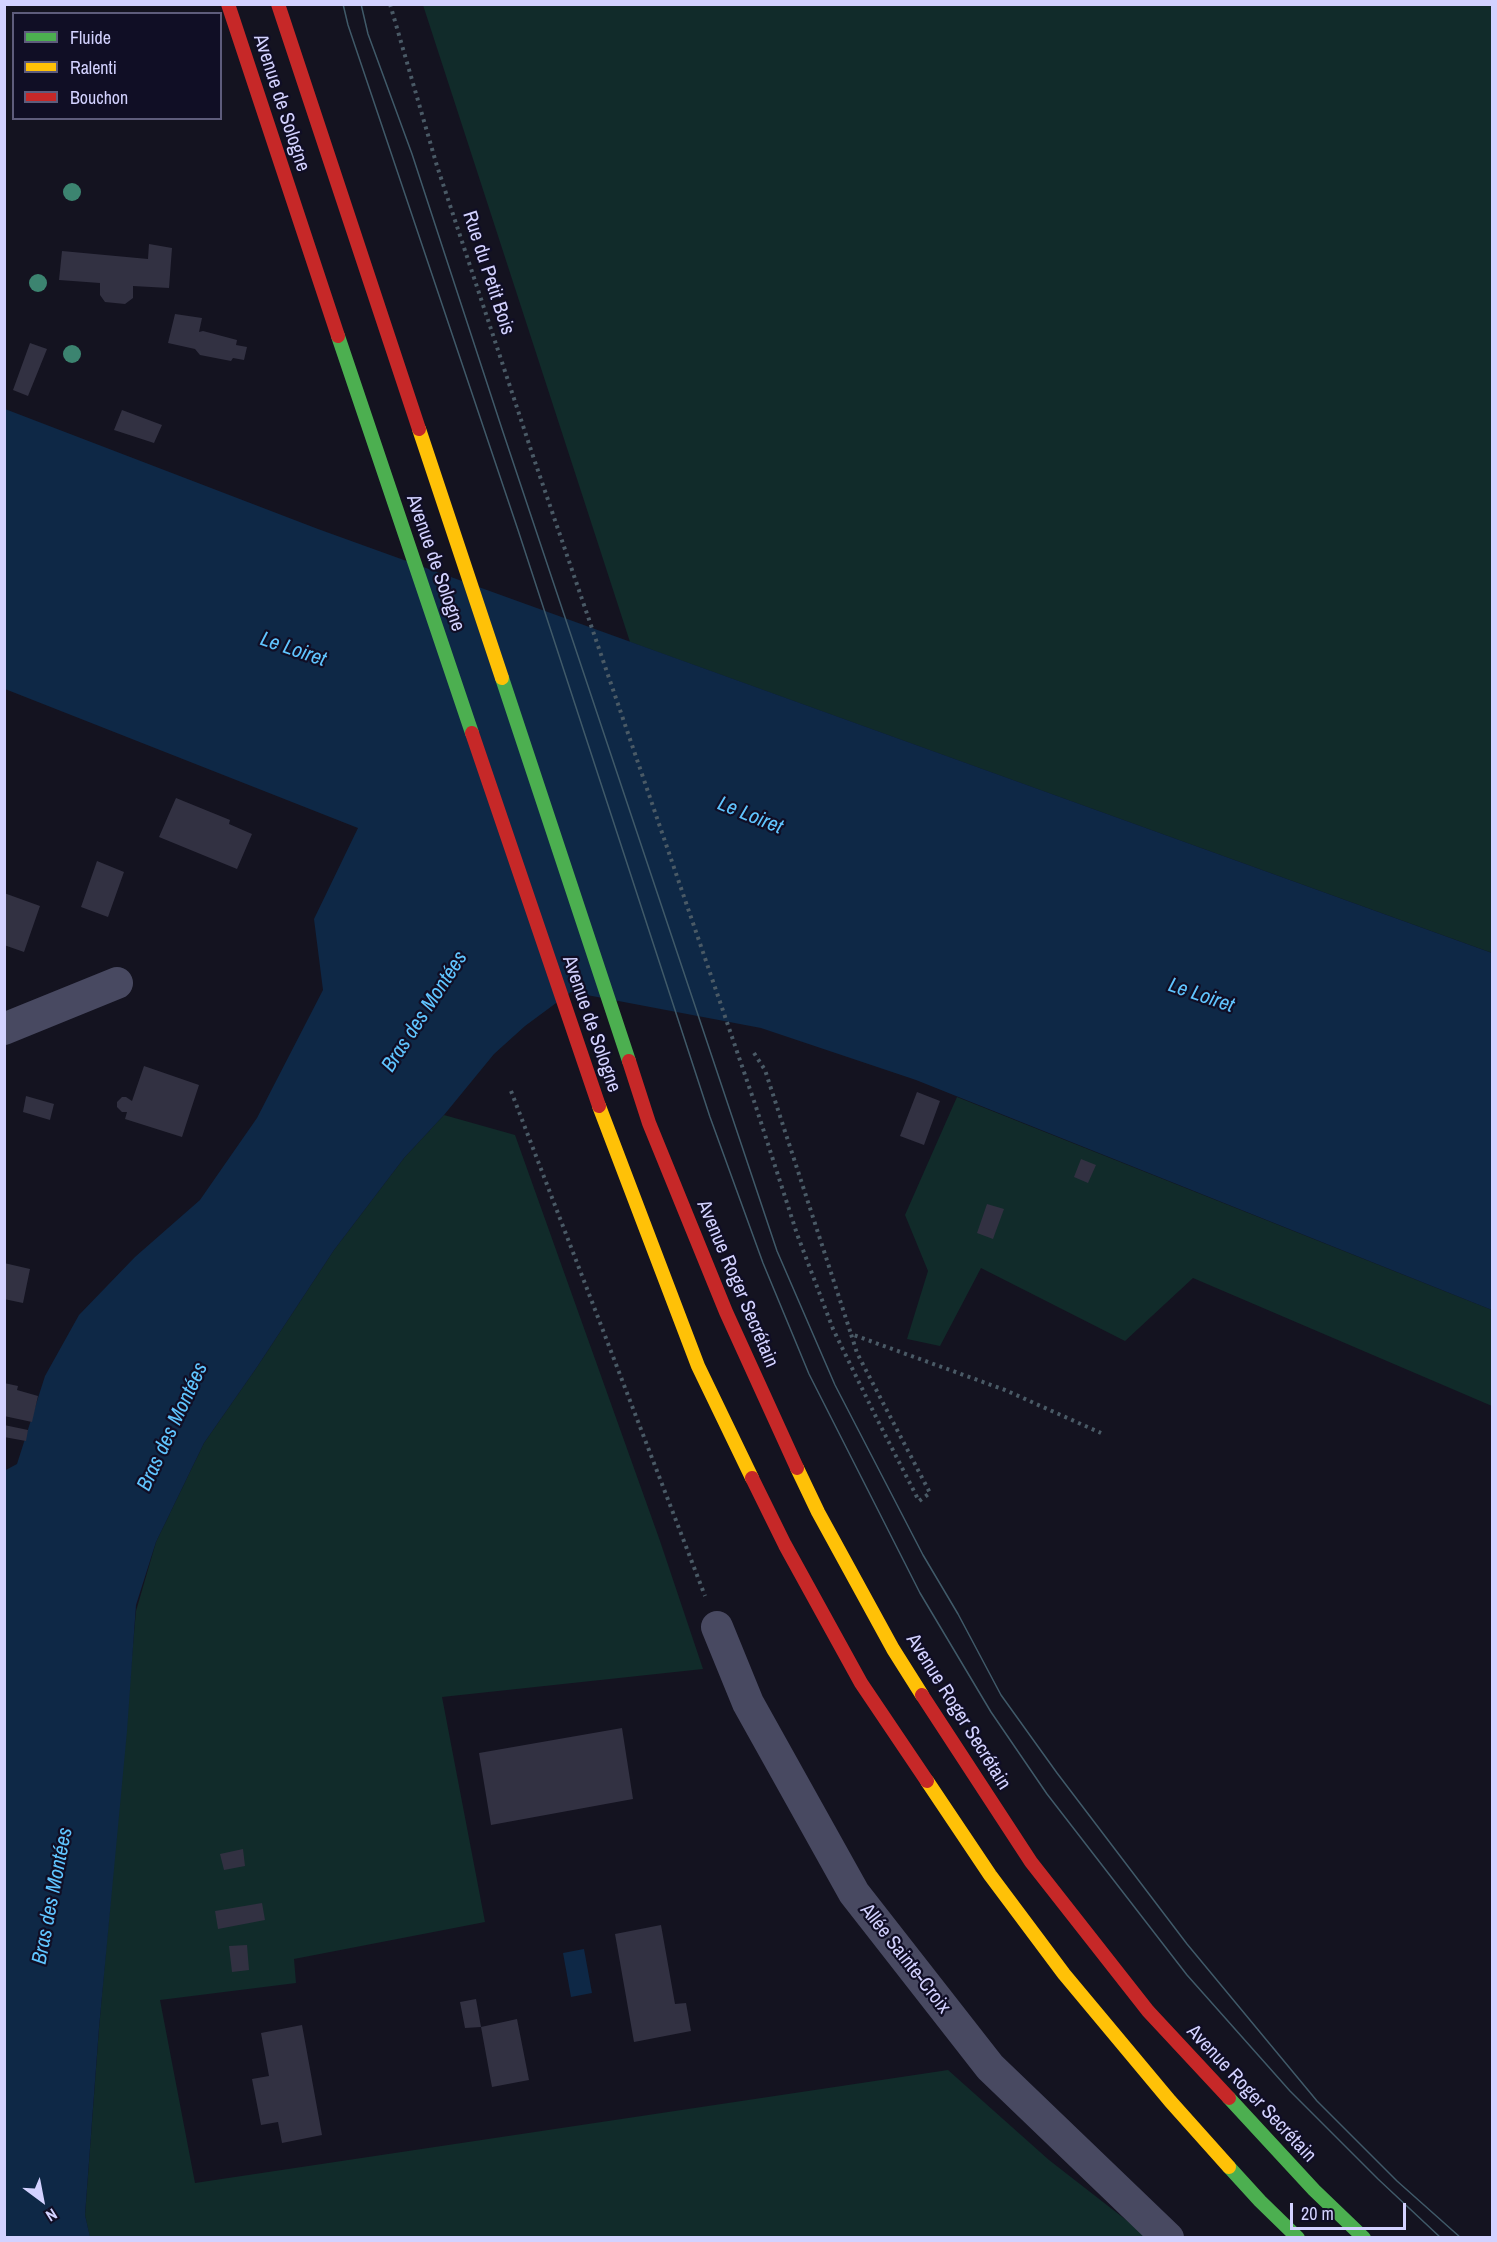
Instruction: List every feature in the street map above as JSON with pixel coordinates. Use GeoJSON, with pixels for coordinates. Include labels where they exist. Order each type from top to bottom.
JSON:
{"type":"FeatureCollection","features":[{"type":"Feature","properties":{"kind":"main road","name":"Avenue de Sologne"},"geometry":{"type":"LineString","coordinates":[[228,4],[362,409],[608,1134],[698,1366],[785,1545],[861,1683],[990,1875],[1064,1974],[1170,2101],[1260,2201],[1298,2238]]}},
{"type":"Feature","properties":{"kind":"main road","name":"Avenue de Sologne"},"geometry":{"type":"LineString","coordinates":[[278,4],[650,1123]]}},
{"type":"Feature","properties":{"kind":"main road"},"geometry":{"type":"LineString","coordinates":[[297,16],[316,105],[369,278]]}},
{"type":"Feature","properties":{"kind":"main road","name":"Avenue Roger Secrétain"},"geometry":{"type":"LineString","coordinates":[[650,1123],[726,1312],[818,1512],[893,1649],[954,1746],[1031,1862],[1148,2010],[1314,2190],[1364,2238]]}},
{"type":"Feature","properties":{"kind":"street"},"geometry":{"type":"LineString","coordinates":[[4,1029],[117,983]]}},
{"type":"Feature","properties":{"kind":"street","name":"Allée Sainte-Croix"},"geometry":{"type":"LineString","coordinates":[[717,1627],[748,1703],[854,1893],[990,2067],[1168,2238]]}},
{"type":"Feature","properties":{"kind":"path","name":"Rue du Petit Bois"},"geometry":{"type":"LineString","coordinates":[[390,4],[437,166],[563,549],[756,1107],[797,1234],[833,1329],[919,1501],[930,1493],[857,1353],[851,1334]]}},
{"type":"Feature","properties":{"kind":"path"},"geometry":{"type":"LineString","coordinates":[[754,1053],[765,1070],[851,1334],[1005,1390],[1101,1433]]}},
{"type":"Feature","properties":{"kind":"path"},"geometry":{"type":"LineString","coordinates":[[511,1091],[717,1627]]}},
{"type":"Feature","properties":{"kind":"green space"},"geometry":{"type":"Polygon","coordinates":[[[423,5],[1492,5],[1492,953],[630,642],[423,5]]]}},
{"type":"Feature","properties":{"kind":"green space"},"geometry":{"type":"Polygon","coordinates":[[[957,1097],[1492,1310],[1492,1406],[1193,1278],[1125,1341],[981,1268],[940,1346],[907,1339],[928,1271],[905,1215],[957,1097]]]}},
{"type":"Feature","properties":{"kind":"green space"},"geometry":{"type":"Polygon","coordinates":[[[444,1115],[515,1135],[660,1541],[703,1669],[442,1697],[485,1922],[294,1959],[296,1983],[160,2000],[195,2183],[948,2070],[1049,2160],[1148,2237],[90,2238],[85,2215],[136,1611],[156,1542],[204,1443],[334,1250],[404,1158],[444,1115]]]}},
{"type":"Feature","properties":{"kind":"water"},"geometry":{"type":"Polygon","coordinates":[[[5,409],[318,529],[1492,953],[1492,1310],[916,1080],[761,1028],[571,992],[525,1026],[494,1054],[444,1115],[404,1158],[334,1250],[204,1443],[156,1542],[136,1605],[85,2215],[90,2237],[5,2237],[4,1471],[17,1464],[45,1376],[79,1315],[135,1257],[200,1200],[257,1118],[323,990],[314,919],[358,828],[5,689],[5,409]]]}},
{"type":"Feature","properties":{"kind":"water"},"geometry":{"type":"Polygon","coordinates":[[[584,1949],[592,1993],[571,1997],[563,1953],[584,1949]]]}},
{"type":"Feature","properties":{"kind":"building"},"geometry":{"type":"Polygon","coordinates":[[[149,244],[172,248],[169,288],[133,286],[133,298],[125,304],[105,302],[100,295],[100,283],[59,280],[62,251],[148,259],[149,244]]]}},
{"type":"Feature","properties":{"kind":"building"},"geometry":{"type":"Polygon","coordinates":[[[175,314],[202,318],[199,332],[203,331],[237,340],[236,345],[247,347],[244,360],[233,358],[231,361],[200,355],[195,349],[168,343],[175,314]]]}},
{"type":"Feature","properties":{"kind":"building"},"geometry":{"type":"Polygon","coordinates":[[[30,343],[47,349],[28,396],[13,390],[30,343]]]}},
{"type":"Feature","properties":{"kind":"building"},"geometry":{"type":"Polygon","coordinates":[[[122,410],[162,425],[154,443],[114,430],[122,410]]]}},
{"type":"Feature","properties":{"kind":"building"},"geometry":{"type":"Polygon","coordinates":[[[176,798],[230,820],[229,824],[252,834],[237,869],[159,837],[176,798]]]}},
{"type":"Feature","properties":{"kind":"building"},"geometry":{"type":"Polygon","coordinates":[[[97,861],[124,872],[108,917],[81,907],[97,861]]]}},
{"type":"Feature","properties":{"kind":"building"},"geometry":{"type":"Polygon","coordinates":[[[4,893],[40,906],[24,952],[4,945],[4,893]]]}},
{"type":"Feature","properties":{"kind":"building"},"geometry":{"type":"Polygon","coordinates":[[[144,1066],[199,1085],[182,1137],[125,1119],[127,1112],[122,1112],[117,1107],[117,1102],[122,1097],[132,1101],[144,1066]]]}},
{"type":"Feature","properties":{"kind":"building"},"geometry":{"type":"Polygon","coordinates":[[[917,1092],[940,1101],[924,1145],[900,1136],[917,1092]]]}},
{"type":"Feature","properties":{"kind":"building"},"geometry":{"type":"Polygon","coordinates":[[[26,1096],[54,1104],[50,1120],[23,1112],[26,1096]]]}},
{"type":"Feature","properties":{"kind":"building"},"geometry":{"type":"Polygon","coordinates":[[[1081,1159],[1096,1165],[1088,1183],[1074,1177],[1081,1159]]]}},
{"type":"Feature","properties":{"kind":"building"},"geometry":{"type":"Polygon","coordinates":[[[987,1204],[1004,1209],[993,1239],[977,1233],[987,1204]]]}},
{"type":"Feature","properties":{"kind":"building"},"geometry":{"type":"Polygon","coordinates":[[[4,1263],[30,1269],[23,1303],[4,1299],[4,1263]]]}},
{"type":"Feature","properties":{"kind":"building"},"geometry":{"type":"Polygon","coordinates":[[[4,1383],[18,1386],[17,1390],[38,1396],[32,1422],[4,1416],[4,1383]]]}},
{"type":"Feature","properties":{"kind":"building"},"geometry":{"type":"Polygon","coordinates":[[[4,1425],[28,1430],[26,1441],[4,1437],[4,1425]]]}},
{"type":"Feature","properties":{"kind":"building"},"geometry":{"type":"Polygon","coordinates":[[[622,1728],[633,1799],[491,1825],[479,1753],[622,1728]]]}},
{"type":"Feature","properties":{"kind":"building"},"geometry":{"type":"Polygon","coordinates":[[[243,1849],[245,1866],[224,1870],[220,1854],[243,1849]]]}},
{"type":"Feature","properties":{"kind":"building"},"geometry":{"type":"Polygon","coordinates":[[[262,1903],[265,1920],[218,1929],[215,1911],[262,1903]]]}},
{"type":"Feature","properties":{"kind":"building"},"geometry":{"type":"Polygon","coordinates":[[[661,1925],[675,2004],[686,2003],[691,2031],[634,2042],[615,1934],[661,1925]]]}},
{"type":"Feature","properties":{"kind":"building"},"geometry":{"type":"Polygon","coordinates":[[[247,1945],[249,1970],[232,1972],[229,1946],[247,1945]]]}},
{"type":"Feature","properties":{"kind":"building"},"geometry":{"type":"Polygon","coordinates":[[[476,1999],[481,2027],[465,2028],[460,2002],[476,1999]]]}},
{"type":"Feature","properties":{"kind":"building"},"geometry":{"type":"Polygon","coordinates":[[[517,2019],[529,2080],[492,2087],[481,2027],[517,2019]]]}},
{"type":"Feature","properties":{"kind":"building"},"geometry":{"type":"Polygon","coordinates":[[[302,2025],[322,2135],[282,2143],[278,2122],[261,2125],[252,2079],[269,2076],[261,2033],[302,2025]]]}},
{"type":"Feature","properties":{"kind":"tram line"},"geometry":{"type":"LineString","coordinates":[[343,4],[348,25],[518,530],[710,1117],[763,1263],[809,1374],[920,1593],[991,1712],[1047,1794],[1187,1975],[1290,2091],[1441,2238]]}},
{"type":"Feature","properties":{"kind":"tram line"},"geometry":{"type":"LineString","coordinates":[[361,4],[368,34],[412,154],[777,1251],[835,1385],[923,1555],[958,1614],[1001,1695],[1057,1773],[1187,1944],[1317,2101],[1397,2181],[1461,2238]]}},
{"type":"Feature","properties":{"kind":"traffic: fast"},"geometry":{"type":"LineString","coordinates":[[338,336],[472,733]]}},
{"type":"Feature","properties":{"kind":"traffic: fast"},"geometry":{"type":"LineString","coordinates":[[502,678],[629,1061]]}},
{"type":"Feature","properties":{"kind":"traffic: fast"},"geometry":{"type":"LineString","coordinates":[[1229,2098],[1314,2190],[1364,2238]]}},
{"type":"Feature","properties":{"kind":"traffic: fast"},"geometry":{"type":"LineString","coordinates":[[1229,2167],[1298,2238]]}},
{"type":"Feature","properties":{"kind":"traffic: slow"},"geometry":{"type":"LineString","coordinates":[[419,429],[502,678]]}},
{"type":"Feature","properties":{"kind":"traffic: slow"},"geometry":{"type":"LineString","coordinates":[[599,1106],[698,1366],[752,1478]]}},
{"type":"Feature","properties":{"kind":"traffic: slow"},"geometry":{"type":"LineString","coordinates":[[797,1468],[818,1512],[893,1649],[922,1695]]}},
{"type":"Feature","properties":{"kind":"traffic: slow"},"geometry":{"type":"LineString","coordinates":[[927,1781],[990,1875],[1064,1974],[1170,2101],[1229,2167]]}},
{"type":"Feature","properties":{"kind":"traffic: jam"},"geometry":{"type":"LineString","coordinates":[[228,4],[338,336]]}},
{"type":"Feature","properties":{"kind":"traffic: jam"},"geometry":{"type":"LineString","coordinates":[[278,4],[419,429]]}},
{"type":"Feature","properties":{"kind":"traffic: jam"},"geometry":{"type":"LineString","coordinates":[[472,733],[599,1106]]}},
{"type":"Feature","properties":{"kind":"traffic: jam"},"geometry":{"type":"LineString","coordinates":[[629,1061],[649,1123],[726,1312],[797,1468]]}},
{"type":"Feature","properties":{"kind":"traffic: jam"},"geometry":{"type":"LineString","coordinates":[[752,1478],[785,1545],[861,1683],[927,1781]]}},
{"type":"Feature","properties":{"kind":"traffic: jam"},"geometry":{"type":"LineString","coordinates":[[922,1695],[1031,1862],[1148,2011],[1229,2098]]}},
{"type":"Feature","properties":{"kind":"water label","name":"Le Loiret"},"geometry":{"type":"Point","coordinates":[293,650]}},
{"type":"Feature","properties":{"kind":"water label","name":"Le Loiret"},"geometry":{"type":"Point","coordinates":[750,816]}},
{"type":"Feature","properties":{"kind":"water label","name":"Le Loiret"},"geometry":{"type":"Point","coordinates":[1201,996]}},
{"type":"Feature","properties":{"kind":"water label","name":"Bras des Montées"},"geometry":{"type":"Point","coordinates":[425,1012]}},
{"type":"Feature","properties":{"kind":"water label","name":"Bras des Montées"},"geometry":{"type":"Point","coordinates":[173,1427]}},
{"type":"Feature","properties":{"kind":"water label","name":"Bras des Montées"},"geometry":{"type":"Point","coordinates":[53,1896]}}]}
